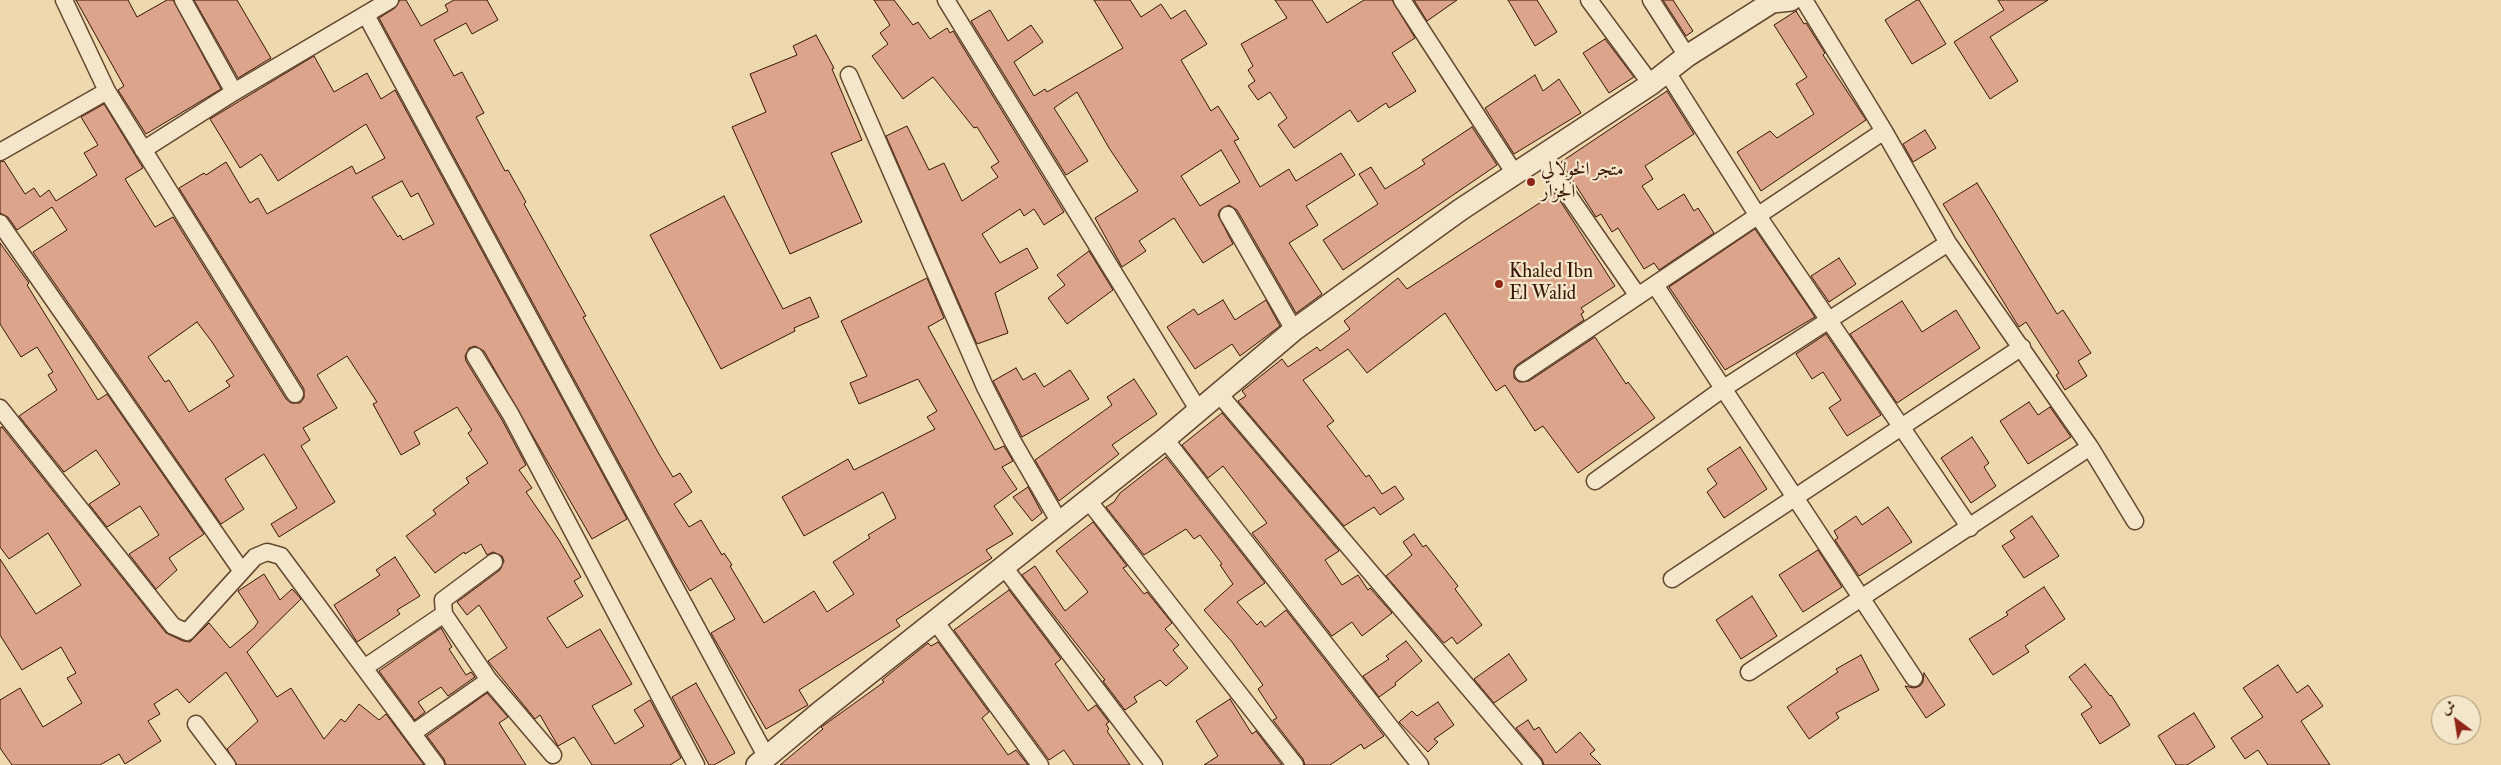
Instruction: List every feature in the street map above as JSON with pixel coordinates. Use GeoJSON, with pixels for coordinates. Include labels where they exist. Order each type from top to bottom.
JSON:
{"type":"FeatureCollection","features":[{"type":"Feature","properties":{"kind":"street"},"geometry":{"type":"LineString","coordinates":[[64,0],[107,91],[294,394]]}},
{"type":"Feature","properties":{"kind":"street"},"geometry":{"type":"LineString","coordinates":[[183,0],[234,92]]}},
{"type":"Feature","properties":{"kind":"street"},"geometry":{"type":"LineString","coordinates":[[143,150],[234,92],[390,0]]}},
{"type":"Feature","properties":{"kind":"street"},"geometry":{"type":"LineString","coordinates":[[946,0],[1199,411]]}},
{"type":"Feature","properties":{"kind":"street"},"geometry":{"type":"LineString","coordinates":[[1402,0],[1515,174]]}},
{"type":"Feature","properties":{"kind":"street"},"geometry":{"type":"LineString","coordinates":[[1589,0],[1659,78],[1758,216],[1970,528]]}},
{"type":"Feature","properties":{"kind":"street"},"geometry":{"type":"LineString","coordinates":[[1651,0],[1687,56]]}},
{"type":"Feature","properties":{"kind":"street"},"geometry":{"type":"LineString","coordinates":[[1804,0],[1884,131],[1948,243],[2090,447],[2135,521]]}},
{"type":"Feature","properties":{"kind":"street"},"geometry":{"type":"LineString","coordinates":[[366,14],[762,761],[1165,439],[1294,330],[1460,210],[1659,78],[1687,56],[1778,1]]}},
{"type":"Feature","properties":{"kind":"street"},"geometry":{"type":"LineString","coordinates":[[849,75],[985,387],[1012,440],[1060,523]]}},
{"type":"Feature","properties":{"kind":"street"},"geometry":{"type":"LineString","coordinates":[[0,152],[107,91]]}},
{"type":"Feature","properties":{"kind":"street"},"geometry":{"type":"LineString","coordinates":[[1523,373],[1884,131]]}},
{"type":"Feature","properties":{"kind":"street"},"geometry":{"type":"LineString","coordinates":[[1542,157],[1638,296]]}},
{"type":"Feature","properties":{"kind":"street"},"geometry":{"type":"LineString","coordinates":[[1228,214],[1294,330]]}},
{"type":"Feature","properties":{"kind":"street"},"geometry":{"type":"LineString","coordinates":[[0,223],[241,570]]}},
{"type":"Feature","properties":{"kind":"street"},"geometry":{"type":"LineString","coordinates":[[1595,481],[1724,388],[1948,243]]}},
{"type":"Feature","properties":{"kind":"street"},"geometry":{"type":"LineString","coordinates":[[1655,285],[1914,678]]}},
{"type":"Feature","properties":{"kind":"street"},"geometry":{"type":"LineString","coordinates":[[1672,579],[2022,347]]}},
{"type":"Feature","properties":{"kind":"street"},"geometry":{"type":"LineString","coordinates":[[476,356],[511,415],[696,765]]}},
{"type":"Feature","properties":{"kind":"street"},"geometry":{"type":"LineString","coordinates":[[1219,394],[1534,765]]}},
{"type":"Feature","properties":{"kind":"street"},"geometry":{"type":"LineString","coordinates":[[0,408],[173,626],[187,632],[241,570],[255,557],[267,552],[281,556],[436,765]]}},
{"type":"Feature","properties":{"kind":"street"},"geometry":{"type":"LineString","coordinates":[[1165,439],[1420,765]]}},
{"type":"Feature","properties":{"kind":"street"},"geometry":{"type":"LineString","coordinates":[[1749,672],[1970,528],[2090,447]]}},
{"type":"Feature","properties":{"kind":"street"},"geometry":{"type":"LineString","coordinates":[[1088,500],[1295,765]]}},
{"type":"Feature","properties":{"kind":"street"},"geometry":{"type":"LineString","coordinates":[[494,562],[443,600],[444,614],[489,680],[553,755]]}},
{"type":"Feature","properties":{"kind":"street"},"geometry":{"type":"LineString","coordinates":[[1004,567],[1154,765]]}},
{"type":"Feature","properties":{"kind":"street"},"geometry":{"type":"LineString","coordinates":[[364,668],[444,614]]}},
{"type":"Feature","properties":{"kind":"street"},"geometry":{"type":"LineString","coordinates":[[935,621],[1040,765]]}},
{"type":"Feature","properties":{"kind":"street"},"geometry":{"type":"LineString","coordinates":[[413,733],[489,680]]}},
{"type":"Feature","properties":{"kind":"street"},"geometry":{"type":"LineString","coordinates":[[196,724],[227,765]]}},
{"type":"Feature","properties":{"kind":"building"},"geometry":{"type":"Polygon","coordinates":[[[76,0],[128,0],[137,17],[167,0],[173,0],[221,89],[146,134],[118,90],[124,86],[76,0]]]}},
{"type":"Feature","properties":{"kind":"building"},"geometry":{"type":"Polygon","coordinates":[[[194,0],[237,0],[271,58],[238,78],[194,0]]]}},
{"type":"Feature","properties":{"kind":"building"},"geometry":{"type":"Polygon","coordinates":[[[400,0],[406,0],[421,26],[448,11],[445,5],[454,0],[487,0],[498,20],[472,34],[466,23],[434,40],[454,76],[462,72],[484,113],[476,117],[505,171],[508,170],[526,202],[524,204],[586,316],[583,317],[659,454],[673,477],[680,473],[692,492],[674,504],[689,527],[701,520],[722,555],[724,553],[732,565],[730,566],[764,623],[814,591],[827,612],[854,594],[833,562],[870,538],[868,535],[896,518],[883,492],[804,536],[782,497],[848,459],[854,470],[935,429],[927,417],[937,411],[918,379],[859,404],[850,383],[867,376],[841,321],[927,278],[944,318],[928,327],[995,450],[1004,446],[1013,461],[1002,467],[1017,489],[994,506],[1013,534],[986,550],[992,558],[896,620],[900,626],[799,690],[808,705],[766,729],[711,633],[735,619],[711,578],[690,591],[675,566],[379,18],[395,8],[400,0]]]}},
{"type":"Feature","properties":{"kind":"building"},"geometry":{"type":"Polygon","coordinates":[[[874,0],[894,0],[913,25],[918,22],[930,39],[947,28],[950,33],[953,31],[1064,212],[1044,225],[1034,209],[1024,216],[1020,209],[982,234],[1000,263],[1027,248],[1038,268],[995,293],[1008,333],[977,344],[886,136],[907,126],[929,170],[944,163],[962,201],[998,177],[991,167],[999,162],[977,127],[974,128],[933,77],[903,99],[872,56],[888,44],[880,33],[890,25],[874,0]]]}},
{"type":"Feature","properties":{"kind":"building"},"geometry":{"type":"Polygon","coordinates":[[[1094,0],[1130,0],[1141,17],[1161,4],[1171,19],[1185,10],[1207,44],[1181,60],[1211,111],[1218,106],[1239,139],[1234,141],[1260,187],[1289,169],[1296,181],[1341,153],[1355,175],[1306,206],[1318,225],[1289,243],[1322,294],[1296,313],[1237,210],[1229,205],[1220,210],[1218,215],[1233,244],[1203,263],[1174,218],[1139,241],[1146,251],[1122,267],[1095,218],[1138,191],[1109,148],[1077,92],[1054,108],[1088,161],[1066,175],[971,21],[990,10],[1008,41],[1031,25],[1043,42],[1014,62],[1034,96],[1045,89],[1047,92],[1123,48],[1094,0]],[[1221,150],[1181,176],[1200,206],[1240,182],[1221,150]]]}},
{"type":"Feature","properties":{"kind":"building"},"geometry":{"type":"Polygon","coordinates":[[[1275,0],[1312,0],[1327,23],[1364,0],[1392,0],[1415,38],[1392,53],[1416,91],[1389,108],[1386,103],[1358,122],[1350,110],[1294,148],[1278,125],[1287,118],[1270,92],[1258,100],[1248,86],[1255,81],[1248,70],[1253,66],[1241,44],[1287,18],[1275,0]]]}},
{"type":"Feature","properties":{"kind":"building"},"geometry":{"type":"Polygon","coordinates":[[[1414,0],[1457,0],[1427,21],[1414,0]]]}},
{"type":"Feature","properties":{"kind":"building"},"geometry":{"type":"Polygon","coordinates":[[[1508,0],[1537,0],[1557,32],[1535,46],[1508,0]]]}},
{"type":"Feature","properties":{"kind":"building"},"geometry":{"type":"Polygon","coordinates":[[[1663,0],[1673,0],[1693,31],[1686,36],[1663,0]]]}},
{"type":"Feature","properties":{"kind":"building"},"geometry":{"type":"Polygon","coordinates":[[[1919,0],[1946,44],[1912,64],[1885,20],[1919,0]]]}},
{"type":"Feature","properties":{"kind":"building"},"geometry":{"type":"Polygon","coordinates":[[[1998,0],[2048,0],[1990,37],[2018,81],[1990,99],[1954,42],[2004,10],[1998,0]]]}},
{"type":"Feature","properties":{"kind":"building"},"geometry":{"type":"Polygon","coordinates":[[[1796,11],[1804,24],[1806,23],[1825,53],[1823,55],[1866,120],[1761,191],[1737,152],[1770,131],[1777,138],[1814,114],[1796,84],[1807,77],[1774,25],[1796,11]]]}},
{"type":"Feature","properties":{"kind":"building"},"geometry":{"type":"Polygon","coordinates":[[[816,35],[834,68],[832,69],[862,140],[831,153],[862,222],[790,254],[732,127],[766,112],[750,74],[797,55],[793,46],[816,35]]]}},
{"type":"Feature","properties":{"kind":"building"},"geometry":{"type":"Polygon","coordinates":[[[1605,39],[1634,77],[1609,93],[1583,53],[1605,39]]]}},
{"type":"Feature","properties":{"kind":"building"},"geometry":{"type":"Polygon","coordinates":[[[314,56],[334,92],[367,73],[381,99],[395,90],[627,519],[592,539],[484,351],[475,346],[469,348],[465,356],[466,361],[502,420],[526,465],[519,470],[532,488],[526,492],[559,540],[581,577],[574,581],[583,596],[547,618],[567,648],[600,629],[632,684],[592,706],[615,744],[644,726],[634,710],[650,700],[681,758],[670,765],[592,765],[574,737],[558,746],[540,715],[535,719],[488,661],[507,648],[479,605],[467,615],[457,602],[500,570],[504,561],[502,556],[493,552],[487,555],[481,544],[465,554],[464,552],[435,573],[406,536],[436,514],[433,510],[469,483],[466,478],[488,463],[468,433],[472,430],[457,407],[414,432],[420,444],[401,455],[373,404],[377,402],[347,356],[317,375],[337,408],[303,428],[310,440],[301,446],[335,502],[279,537],[271,524],[297,508],[264,454],[225,479],[244,509],[221,524],[33,252],[67,230],[52,207],[17,230],[8,217],[0,213],[0,162],[4,161],[25,194],[34,188],[40,197],[49,190],[56,201],[97,175],[84,153],[98,145],[81,117],[104,104],[143,168],[125,179],[155,227],[173,217],[286,399],[291,403],[300,403],[304,398],[304,389],[179,188],[204,173],[206,175],[226,162],[250,203],[258,198],[267,214],[352,166],[356,174],[385,158],[366,124],[278,181],[261,154],[240,168],[210,119],[314,56]],[[402,181],[372,197],[398,237],[400,235],[403,240],[434,224],[418,193],[411,197],[402,181]],[[197,322],[148,357],[165,382],[169,380],[189,412],[230,386],[226,381],[234,376],[197,322]]]}},
{"type":"Feature","properties":{"kind":"building"},"geometry":{"type":"Polygon","coordinates":[[[1535,75],[1543,91],[1559,79],[1581,113],[1514,154],[1485,108],[1535,75]]]}},
{"type":"Feature","properties":{"kind":"building"},"geometry":{"type":"Polygon","coordinates":[[[1667,91],[1694,134],[1645,166],[1653,179],[1642,186],[1658,210],[1684,194],[1694,211],[1698,208],[1714,233],[1659,270],[1654,263],[1644,269],[1618,228],[1612,232],[1601,214],[1596,217],[1561,162],[1667,91]]]}},
{"type":"Feature","properties":{"kind":"building"},"geometry":{"type":"Polygon","coordinates":[[[1472,127],[1497,165],[1343,270],[1323,240],[1378,204],[1359,174],[1371,167],[1385,189],[1425,164],[1422,160],[1472,127]]]}},
{"type":"Feature","properties":{"kind":"building"},"geometry":{"type":"Polygon","coordinates":[[[1925,130],[1936,148],[1913,162],[1903,144],[1925,130]]]}},
{"type":"Feature","properties":{"kind":"building"},"geometry":{"type":"Polygon","coordinates":[[[1977,183],[2057,314],[2063,310],[2091,353],[2078,361],[2087,376],[2065,390],[2056,375],[2059,373],[2026,322],[2019,327],[1943,204],[1977,183]]]}},
{"type":"Feature","properties":{"kind":"building"},"geometry":{"type":"Polygon","coordinates":[[[1555,193],[1615,286],[1581,308],[1584,312],[1581,314],[1584,320],[1517,365],[1514,369],[1514,378],[1519,382],[1529,381],[1595,337],[1626,384],[1628,382],[1655,418],[1578,473],[1543,426],[1535,431],[1505,385],[1496,391],[1445,313],[1367,373],[1348,349],[1303,380],[1334,421],[1327,426],[1366,477],[1369,475],[1382,494],[1395,486],[1404,499],[1380,515],[1374,507],[1344,526],[1238,401],[1246,396],[1242,391],[1282,359],[1288,367],[1317,347],[1320,351],[1350,329],[1344,321],[1398,278],[1407,289],[1555,193]]]}},
{"type":"Feature","properties":{"kind":"building"},"geometry":{"type":"Polygon","coordinates":[[[724,196],[783,309],[810,297],[819,317],[794,328],[795,331],[721,369],[650,235],[724,196]]]}},
{"type":"Feature","properties":{"kind":"building"},"geometry":{"type":"Polygon","coordinates":[[[1755,229],[1815,317],[1725,370],[1669,287],[1755,229]]]}},
{"type":"Feature","properties":{"kind":"building"},"geometry":{"type":"Polygon","coordinates":[[[0,243],[29,283],[27,285],[98,400],[107,394],[204,534],[169,558],[177,570],[156,589],[129,554],[159,535],[140,506],[107,527],[89,504],[120,484],[96,450],[64,472],[19,416],[57,390],[48,375],[53,372],[37,347],[21,357],[0,324],[0,243]]]}},
{"type":"Feature","properties":{"kind":"building"},"geometry":{"type":"Polygon","coordinates":[[[1089,251],[1113,290],[1067,324],[1048,298],[1065,285],[1057,275],[1089,251]]]}},
{"type":"Feature","properties":{"kind":"building"},"geometry":{"type":"Polygon","coordinates":[[[1839,258],[1856,284],[1829,302],[1811,276],[1839,258]]]}},
{"type":"Feature","properties":{"kind":"building"},"geometry":{"type":"Polygon","coordinates":[[[1223,300],[1235,320],[1266,300],[1280,326],[1240,356],[1232,344],[1195,369],[1167,327],[1194,309],[1198,315],[1223,300]]]}},
{"type":"Feature","properties":{"kind":"building"},"geometry":{"type":"Polygon","coordinates":[[[1902,301],[1922,332],[1956,310],[1980,348],[1897,403],[1850,334],[1902,301]]]}},
{"type":"Feature","properties":{"kind":"building"},"geometry":{"type":"Polygon","coordinates":[[[1826,334],[1881,415],[1847,436],[1829,408],[1841,400],[1823,372],[1812,379],[1796,354],[1826,334]]]}},
{"type":"Feature","properties":{"kind":"building"},"geometry":{"type":"Polygon","coordinates":[[[1016,368],[1023,380],[1035,373],[1044,387],[1070,370],[1089,399],[1022,437],[993,381],[1016,368]]]}},
{"type":"Feature","properties":{"kind":"building"},"geometry":{"type":"Polygon","coordinates":[[[1134,379],[1157,414],[1112,445],[1119,454],[1059,501],[1035,460],[1112,405],[1107,397],[1134,379]]]}},
{"type":"Feature","properties":{"kind":"building"},"geometry":{"type":"Polygon","coordinates":[[[2029,402],[2038,415],[2050,407],[2071,437],[2028,464],[2000,421],[2029,402]]]}},
{"type":"Feature","properties":{"kind":"building"},"geometry":{"type":"Polygon","coordinates":[[[1222,413],[1339,551],[1325,560],[1342,585],[1358,575],[1368,590],[1370,588],[1392,613],[1362,636],[1352,622],[1332,636],[1252,533],[1267,523],[1223,466],[1208,478],[1182,445],[1222,413]]]}},
{"type":"Feature","properties":{"kind":"building"},"geometry":{"type":"Polygon","coordinates":[[[2,427],[166,633],[183,641],[190,642],[209,623],[230,648],[254,628],[258,622],[238,591],[264,574],[280,600],[292,589],[301,599],[247,652],[277,697],[291,688],[324,739],[341,719],[345,722],[359,704],[379,720],[386,714],[424,765],[237,765],[227,749],[258,721],[226,672],[189,703],[177,689],[154,704],[160,714],[148,721],[161,741],[125,764],[119,754],[100,765],[12,765],[0,748],[0,700],[20,688],[43,727],[82,703],[67,678],[76,673],[61,647],[22,670],[0,635],[0,559],[36,614],[81,585],[48,533],[9,559],[0,547],[0,428],[2,427]]]}},
{"type":"Feature","properties":{"kind":"building"},"geometry":{"type":"Polygon","coordinates":[[[1972,437],[1989,463],[1984,467],[1996,486],[1971,503],[1941,458],[1972,437]]]}},
{"type":"Feature","properties":{"kind":"building"},"geometry":{"type":"Polygon","coordinates":[[[1740,447],[1767,489],[1724,518],[1707,492],[1717,484],[1707,469],[1740,447]]]}},
{"type":"Feature","properties":{"kind":"building"},"geometry":{"type":"Polygon","coordinates":[[[1166,457],[1265,583],[1237,602],[1257,625],[1261,621],[1265,627],[1286,610],[1384,736],[1364,749],[1361,744],[1330,765],[1305,765],[1303,759],[1273,720],[1277,718],[1258,689],[1263,685],[1232,642],[1204,610],[1233,584],[1220,565],[1222,564],[1200,535],[1194,539],[1186,529],[1144,555],[1106,507],[1114,502],[1120,493],[1166,457]]]}},
{"type":"Feature","properties":{"kind":"building"},"geometry":{"type":"Polygon","coordinates":[[[1028,487],[1042,513],[1032,521],[1013,497],[1028,487]]]}},
{"type":"Feature","properties":{"kind":"building"},"geometry":{"type":"Polygon","coordinates":[[[1888,507],[1912,542],[1859,576],[1835,540],[1838,538],[1834,531],[1856,516],[1862,525],[1888,507]]]}},
{"type":"Feature","properties":{"kind":"building"},"geometry":{"type":"Polygon","coordinates":[[[2032,516],[2059,556],[2024,578],[2002,546],[2015,538],[2010,531],[2032,516]]]}},
{"type":"Feature","properties":{"kind":"building"},"geometry":{"type":"Polygon","coordinates":[[[1093,522],[1127,566],[1123,568],[1144,594],[1147,592],[1172,623],[1165,629],[1179,645],[1173,650],[1188,668],[1166,686],[1160,680],[1134,697],[1137,702],[1125,710],[1103,681],[1105,680],[1022,575],[1035,566],[1065,611],[1088,592],[1056,551],[1093,522]]]}},
{"type":"Feature","properties":{"kind":"building"},"geometry":{"type":"Polygon","coordinates":[[[1414,534],[1423,547],[1426,545],[1458,586],[1455,589],[1482,625],[1457,644],[1452,637],[1444,643],[1386,576],[1412,555],[1403,542],[1414,534]]]}},
{"type":"Feature","properties":{"kind":"building"},"geometry":{"type":"Polygon","coordinates":[[[1818,550],[1842,587],[1803,612],[1779,575],[1818,550]]]}},
{"type":"Feature","properties":{"kind":"building"},"geometry":{"type":"Polygon","coordinates":[[[395,557],[420,596],[397,610],[400,614],[357,642],[334,605],[380,575],[376,570],[395,557]]]}},
{"type":"Feature","properties":{"kind":"building"},"geometry":{"type":"Polygon","coordinates":[[[2044,587],[2065,619],[2025,646],[2029,652],[1993,675],[1969,639],[2008,615],[2006,612],[2044,587]]]}},
{"type":"Feature","properties":{"kind":"building"},"geometry":{"type":"Polygon","coordinates":[[[1009,590],[1061,659],[1055,664],[1088,711],[1096,705],[1109,722],[1106,724],[1109,729],[1107,731],[1130,765],[1074,765],[1064,750],[1049,760],[954,630],[1009,590]]]}},
{"type":"Feature","properties":{"kind":"building"},"geometry":{"type":"Polygon","coordinates":[[[1752,596],[1777,636],[1741,659],[1716,620],[1752,596]]]}},
{"type":"Feature","properties":{"kind":"building"},"geometry":{"type":"Polygon","coordinates":[[[441,628],[452,647],[449,649],[466,675],[471,672],[475,677],[448,696],[441,687],[418,702],[425,712],[415,720],[379,671],[441,628]]]}},
{"type":"Feature","properties":{"kind":"building"},"geometry":{"type":"Polygon","coordinates":[[[1406,641],[1422,661],[1395,683],[1396,685],[1379,697],[1363,676],[1389,659],[1386,656],[1406,641]]]}},
{"type":"Feature","properties":{"kind":"building"},"geometry":{"type":"Polygon","coordinates":[[[938,642],[989,712],[982,718],[1008,755],[1016,750],[1028,765],[780,765],[823,729],[821,727],[884,682],[882,680],[928,643],[931,646],[938,642]]]}},
{"type":"Feature","properties":{"kind":"building"},"geometry":{"type":"Polygon","coordinates":[[[1509,654],[1527,680],[1494,703],[1474,679],[1509,654]]]}},
{"type":"Feature","properties":{"kind":"building"},"geometry":{"type":"Polygon","coordinates":[[[1861,655],[1879,690],[1836,713],[1839,718],[1809,739],[1787,707],[1838,672],[1836,669],[1861,655]]]}},
{"type":"Feature","properties":{"kind":"building"},"geometry":{"type":"Polygon","coordinates":[[[2085,664],[2111,695],[2130,725],[2100,744],[2081,714],[2092,707],[2069,677],[2085,664]]]}},
{"type":"Feature","properties":{"kind":"building"},"geometry":{"type":"Polygon","coordinates":[[[2278,665],[2297,693],[2308,685],[2323,706],[2301,721],[2330,765],[2268,765],[2258,750],[2245,759],[2231,738],[2263,717],[2243,688],[2278,665]]]}},
{"type":"Feature","properties":{"kind":"building"},"geometry":{"type":"Polygon","coordinates":[[[1924,673],[1945,705],[1926,718],[1905,686],[1914,688],[1920,686],[1923,682],[1924,673]]]}},
{"type":"Feature","properties":{"kind":"building"},"geometry":{"type":"Polygon","coordinates":[[[696,683],[735,753],[714,765],[709,765],[672,697],[696,683]]]}},
{"type":"Feature","properties":{"kind":"building"},"geometry":{"type":"Polygon","coordinates":[[[487,693],[508,717],[499,723],[526,765],[446,765],[444,759],[427,736],[487,693]]]}},
{"type":"Feature","properties":{"kind":"building"},"geometry":{"type":"Polygon","coordinates":[[[1230,699],[1252,734],[1256,731],[1282,765],[1204,765],[1218,756],[1196,721],[1230,699]]]}},
{"type":"Feature","properties":{"kind":"building"},"geometry":{"type":"Polygon","coordinates":[[[1438,702],[1454,725],[1434,739],[1438,742],[1428,752],[1399,722],[1412,711],[1417,716],[1438,702]]]}},
{"type":"Feature","properties":{"kind":"building"},"geometry":{"type":"Polygon","coordinates":[[[2194,713],[2215,747],[2187,765],[2176,765],[2158,736],[2194,713]]]}},
{"type":"Feature","properties":{"kind":"building"},"geometry":{"type":"Polygon","coordinates":[[[1528,720],[1534,730],[1539,727],[1556,753],[1580,732],[1595,750],[1590,754],[1601,765],[1544,765],[1542,759],[1516,728],[1528,720]]]}},
{"type":"Feature","properties":{"kind":"place","name":"متجر الخولالي الجزار"},"geometry":{"type":"Point","coordinates":[1531,182]}},
{"type":"Feature","properties":{"kind":"place","name":"Khaled Ibn El Walid"},"geometry":{"type":"Point","coordinates":[1499,284]}}]}
